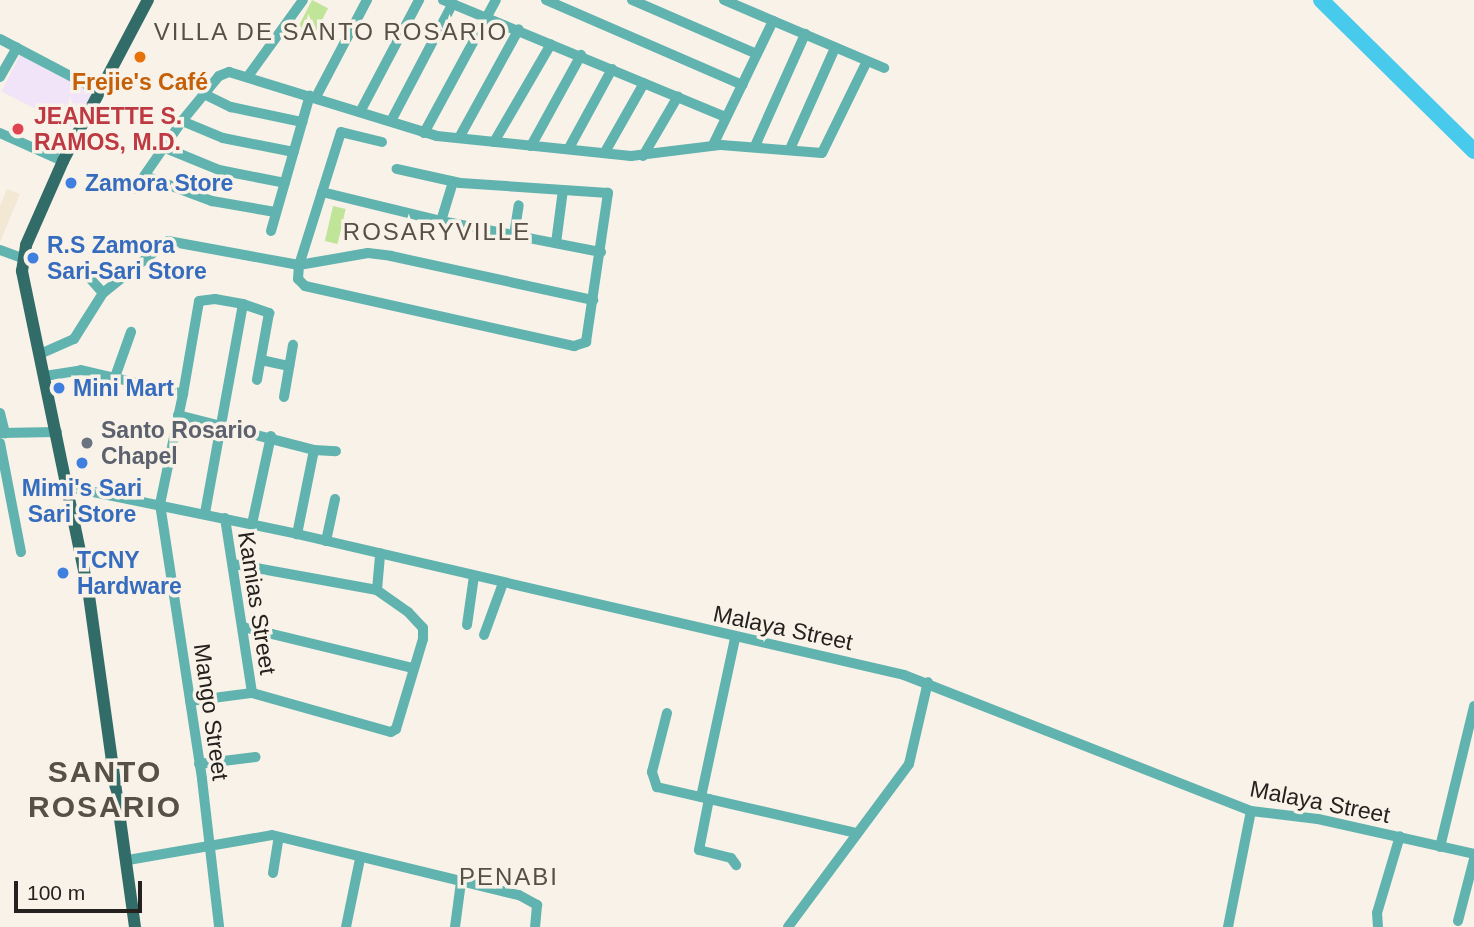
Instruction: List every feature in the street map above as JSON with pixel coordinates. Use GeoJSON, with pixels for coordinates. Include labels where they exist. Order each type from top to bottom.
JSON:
{"type":"FeatureCollection","features":[{"type":"Feature","properties":{"kind":"main road"},"geometry":{"type":"LineString","coordinates":[[135,927],[128,860],[69,486],[23,285],[22,258],[63,161],[148,0]]}},
{"type":"Feature","properties":{"kind":"street"},"geometry":{"type":"LineString","coordinates":[[249,75],[303,0]]}},
{"type":"Feature","properties":{"kind":"street"},"geometry":{"type":"LineString","coordinates":[[271,232],[302,122],[313,96],[367,0]]}},
{"type":"Feature","properties":{"kind":"street"},"geometry":{"type":"LineString","coordinates":[[360,112],[419,0]]}},
{"type":"Feature","properties":{"kind":"street"},"geometry":{"type":"LineString","coordinates":[[424,133],[496,0]]}},
{"type":"Feature","properties":{"kind":"street"},"geometry":{"type":"LineString","coordinates":[[546,0],[742,85]]}},
{"type":"Feature","properties":{"kind":"street"},"geometry":{"type":"LineString","coordinates":[[632,0],[757,54]]}},
{"type":"Feature","properties":{"kind":"street"},"geometry":{"type":"LineString","coordinates":[[724,0],[884,68]]}},
{"type":"Feature","properties":{"kind":"street"},"geometry":{"type":"LineString","coordinates":[[390,121],[448,2],[519,29],[726,117]]}},
{"type":"Feature","properties":{"kind":"street"},"geometry":{"type":"LineString","coordinates":[[713,145],[773,21]]}},
{"type":"Feature","properties":{"kind":"street"},"geometry":{"type":"LineString","coordinates":[[459,138],[519,29]]}},
{"type":"Feature","properties":{"kind":"street"},"geometry":{"type":"LineString","coordinates":[[755,146],[805,34]]}},
{"type":"Feature","properties":{"kind":"street"},"geometry":{"type":"LineString","coordinates":[[0,39],[99,91]]}},
{"type":"Feature","properties":{"kind":"street"},"geometry":{"type":"LineString","coordinates":[[494,142],[551,44]]}},
{"type":"Feature","properties":{"kind":"street"},"geometry":{"type":"LineString","coordinates":[[0,77],[17,48]]}},
{"type":"Feature","properties":{"kind":"street"},"geometry":{"type":"LineString","coordinates":[[790,149],[835,48]]}},
{"type":"Feature","properties":{"kind":"street"},"geometry":{"type":"LineString","coordinates":[[531,146],[581,55]]}},
{"type":"Feature","properties":{"kind":"street"},"geometry":{"type":"LineString","coordinates":[[135,189],[181,121],[223,73],[249,75],[424,133],[459,138],[643,156],[713,145],[825,153],[867,61]]}},
{"type":"Feature","properties":{"kind":"street"},"geometry":{"type":"LineString","coordinates":[[569,148],[612,68]]}},
{"type":"Feature","properties":{"kind":"street"},"geometry":{"type":"LineString","coordinates":[[605,152],[644,83]]}},
{"type":"Feature","properties":{"kind":"street"},"geometry":{"type":"LineString","coordinates":[[204,94],[231,107],[302,122]]}},
{"type":"Feature","properties":{"kind":"street"},"geometry":{"type":"LineString","coordinates":[[643,156],[678,96]]}},
{"type":"Feature","properties":{"kind":"street"},"geometry":{"type":"LineString","coordinates":[[181,121],[223,138],[294,152]]}},
{"type":"Feature","properties":{"kind":"street"},"geometry":{"type":"LineString","coordinates":[[383,142],[341,132],[299,265],[298,279],[311,290],[574,346],[586,342],[608,193],[453,183],[397,169]]}},
{"type":"Feature","properties":{"kind":"street"},"geometry":{"type":"LineString","coordinates":[[0,133],[63,161]]}},
{"type":"Feature","properties":{"kind":"street"},"geometry":{"type":"LineString","coordinates":[[163,147],[219,170],[285,183]]}},
{"type":"Feature","properties":{"kind":"street"},"geometry":{"type":"LineString","coordinates":[[145,176],[212,201],[275,212]]}},
{"type":"Feature","properties":{"kind":"street"},"geometry":{"type":"LineString","coordinates":[[441,222],[453,183]]}},
{"type":"Feature","properties":{"kind":"street"},"geometry":{"type":"LineString","coordinates":[[556,243],[563,190]]}},
{"type":"Feature","properties":{"kind":"street"},"geometry":{"type":"LineString","coordinates":[[321,192],[441,222],[601,252]]}},
{"type":"Feature","properties":{"kind":"street"},"geometry":{"type":"LineString","coordinates":[[514,235],[519,205]]}},
{"type":"Feature","properties":{"kind":"street"},"geometry":{"type":"LineString","coordinates":[[40,354],[74,339],[103,293],[168,241],[299,265],[368,253],[391,256],[593,300]]}},
{"type":"Feature","properties":{"kind":"street"},"geometry":{"type":"LineString","coordinates":[[0,250],[22,258]]}},
{"type":"Feature","properties":{"kind":"street"},"geometry":{"type":"LineString","coordinates":[[86,274],[103,293]]}},
{"type":"Feature","properties":{"kind":"street"},"geometry":{"type":"LineString","coordinates":[[160,504],[199,301],[215,299],[243,304],[269,313],[257,380]]}},
{"type":"Feature","properties":{"kind":"street"},"geometry":{"type":"LineString","coordinates":[[205,513],[224,425],[243,304]]}},
{"type":"Feature","properties":{"kind":"street"},"geometry":{"type":"LineString","coordinates":[[115,377],[131,332]]}},
{"type":"Feature","properties":{"kind":"street"},"geometry":{"type":"LineString","coordinates":[[284,397],[293,345]]}},
{"type":"Feature","properties":{"kind":"street"},"geometry":{"type":"LineString","coordinates":[[261,360],[289,366]]}},
{"type":"Feature","properties":{"kind":"street"},"geometry":{"type":"LineString","coordinates":[[45,376],[71,370],[115,377],[183,394]]}},
{"type":"Feature","properties":{"kind":"street"},"geometry":{"type":"LineString","coordinates":[[178,415],[271,436],[314,450],[336,451]]}},
{"type":"Feature","properties":{"kind":"street"},"geometry":{"type":"LineString","coordinates":[[0,416],[3,433],[57,432]]}},
{"type":"Feature","properties":{"kind":"street"},"geometry":{"type":"LineString","coordinates":[[252,524],[271,436]]}},
{"type":"Feature","properties":{"kind":"street"},"geometry":{"type":"LineString","coordinates":[[0,443],[21,552]]}},
{"type":"Feature","properties":{"kind":"street"},"geometry":{"type":"LineString","coordinates":[[298,534],[314,450]]}},
{"type":"Feature","properties":{"kind":"street","name":"Malaya Street"},"geometry":{"type":"LineString","coordinates":[[69,486],[298,534],[928,682],[1251,811],[1318,819],[1399,836],[1474,857]]}},
{"type":"Feature","properties":{"kind":"street"},"geometry":{"type":"LineString","coordinates":[[326,541],[335,499]]}},
{"type":"Feature","properties":{"kind":"street","name":"Mango Street"},"geometry":{"type":"LineString","coordinates":[[160,504],[200,764],[219,927]]}},
{"type":"Feature","properties":{"kind":"street","name":"Kamias Street"},"geometry":{"type":"LineString","coordinates":[[225,519],[234,564],[251,694]]}},
{"type":"Feature","properties":{"kind":"street"},"geometry":{"type":"LineString","coordinates":[[377,590],[380,553]]}},
{"type":"Feature","properties":{"kind":"street"},"geometry":{"type":"LineString","coordinates":[[190,701],[251,694],[391,732],[397,722],[423,628],[377,590],[234,564]]}},
{"type":"Feature","properties":{"kind":"street"},"geometry":{"type":"LineString","coordinates":[[467,625],[474,576]]}},
{"type":"Feature","properties":{"kind":"street"},"geometry":{"type":"LineString","coordinates":[[484,635],[503,583]]}},
{"type":"Feature","properties":{"kind":"street"},"geometry":{"type":"LineString","coordinates":[[243,627],[413,668]]}},
{"type":"Feature","properties":{"kind":"street"},"geometry":{"type":"LineString","coordinates":[[735,638],[705,798],[699,850],[731,858],[736,865]]}},
{"type":"Feature","properties":{"kind":"street"},"geometry":{"type":"LineString","coordinates":[[788,927],[909,764],[928,682]]}},
{"type":"Feature","properties":{"kind":"street"},"geometry":{"type":"LineString","coordinates":[[1440,847],[1474,706]]}},
{"type":"Feature","properties":{"kind":"street"},"geometry":{"type":"LineString","coordinates":[[667,713],[653,783],[705,798],[857,833]]}},
{"type":"Feature","properties":{"kind":"street"},"geometry":{"type":"LineString","coordinates":[[200,764],[256,757]]}},
{"type":"Feature","properties":{"kind":"street"},"geometry":{"type":"LineString","coordinates":[[1228,927],[1251,811]]}},
{"type":"Feature","properties":{"kind":"street"},"geometry":{"type":"LineString","coordinates":[[128,860],[209,849],[259,836],[279,837],[535,902],[535,927]]}},
{"type":"Feature","properties":{"kind":"street"},"geometry":{"type":"LineString","coordinates":[[1378,927],[1377,913],[1399,836]]}},
{"type":"Feature","properties":{"kind":"street"},"geometry":{"type":"LineString","coordinates":[[273,873],[279,837]]}},
{"type":"Feature","properties":{"kind":"street"},"geometry":{"type":"LineString","coordinates":[[1458,921],[1474,857]]}},
{"type":"Feature","properties":{"kind":"street"},"geometry":{"type":"LineString","coordinates":[[346,927],[360,859]]}},
{"type":"Feature","properties":{"kind":"street"},"geometry":{"type":"LineString","coordinates":[[455,927],[461,882]]}},
{"type":"Feature","properties":{"kind":"shaded area"},"geometry":{"type":"Polygon","coordinates":[[[20,55],[96,94],[77,130],[1,92],[20,55]]]}},
{"type":"Feature","properties":{"kind":"shaded area"},"geometry":{"type":"Polygon","coordinates":[[[7,189],[20,194],[0,242],[0,206],[7,189]]]}},
{"type":"Feature","properties":{"kind":"green space"},"geometry":{"type":"Polygon","coordinates":[[[312,0],[328,8],[314,37],[297,29],[312,0]]]}},
{"type":"Feature","properties":{"kind":"green space"},"geometry":{"type":"Polygon","coordinates":[[[333,206],[346,209],[338,244],[325,241],[333,206]]]}},
{"type":"Feature","properties":{"kind":"waterway"},"geometry":{"type":"LineString","coordinates":[[1321,0],[1474,151]]}},
{"type":"Feature","properties":{"kind":"place","name":"Frejie's Café"},"geometry":{"type":"Point","coordinates":[140,57]}},
{"type":"Feature","properties":{"kind":"place","name":"JEANETTE S. RAMOS, M.D."},"geometry":{"type":"Point","coordinates":[18,129]}},
{"type":"Feature","properties":{"kind":"place","name":"Zamora Store"},"geometry":{"type":"Point","coordinates":[71,183]}},
{"type":"Feature","properties":{"kind":"place","name":"R.S Zamora Sari-Sari Store"},"geometry":{"type":"Point","coordinates":[33,258]}},
{"type":"Feature","properties":{"kind":"place","name":"Mini Mart"},"geometry":{"type":"Point","coordinates":[59,388]}},
{"type":"Feature","properties":{"kind":"place","name":"Santo Rosario Chapel"},"geometry":{"type":"Point","coordinates":[87,443]}},
{"type":"Feature","properties":{"kind":"place","name":"Mimi's Sari Sari Store"},"geometry":{"type":"Point","coordinates":[82,463]}},
{"type":"Feature","properties":{"kind":"place","name":"TCNY Hardware"},"geometry":{"type":"Point","coordinates":[63,573]}},
{"type":"Feature","properties":{"kind":"district","name":"VILLA DE SANTO ROSARIO"},"geometry":{"type":"Point","coordinates":[331,32]}},
{"type":"Feature","properties":{"kind":"district","name":"ROSARYVILLE"},"geometry":{"type":"Point","coordinates":[437,232]}},
{"type":"Feature","properties":{"kind":"district","name":"SANTO ROSARIO"},"geometry":{"type":"Point","coordinates":[105,789]}},
{"type":"Feature","properties":{"kind":"district","name":"PENABI"},"geometry":{"type":"Point","coordinates":[509,877]}}]}
